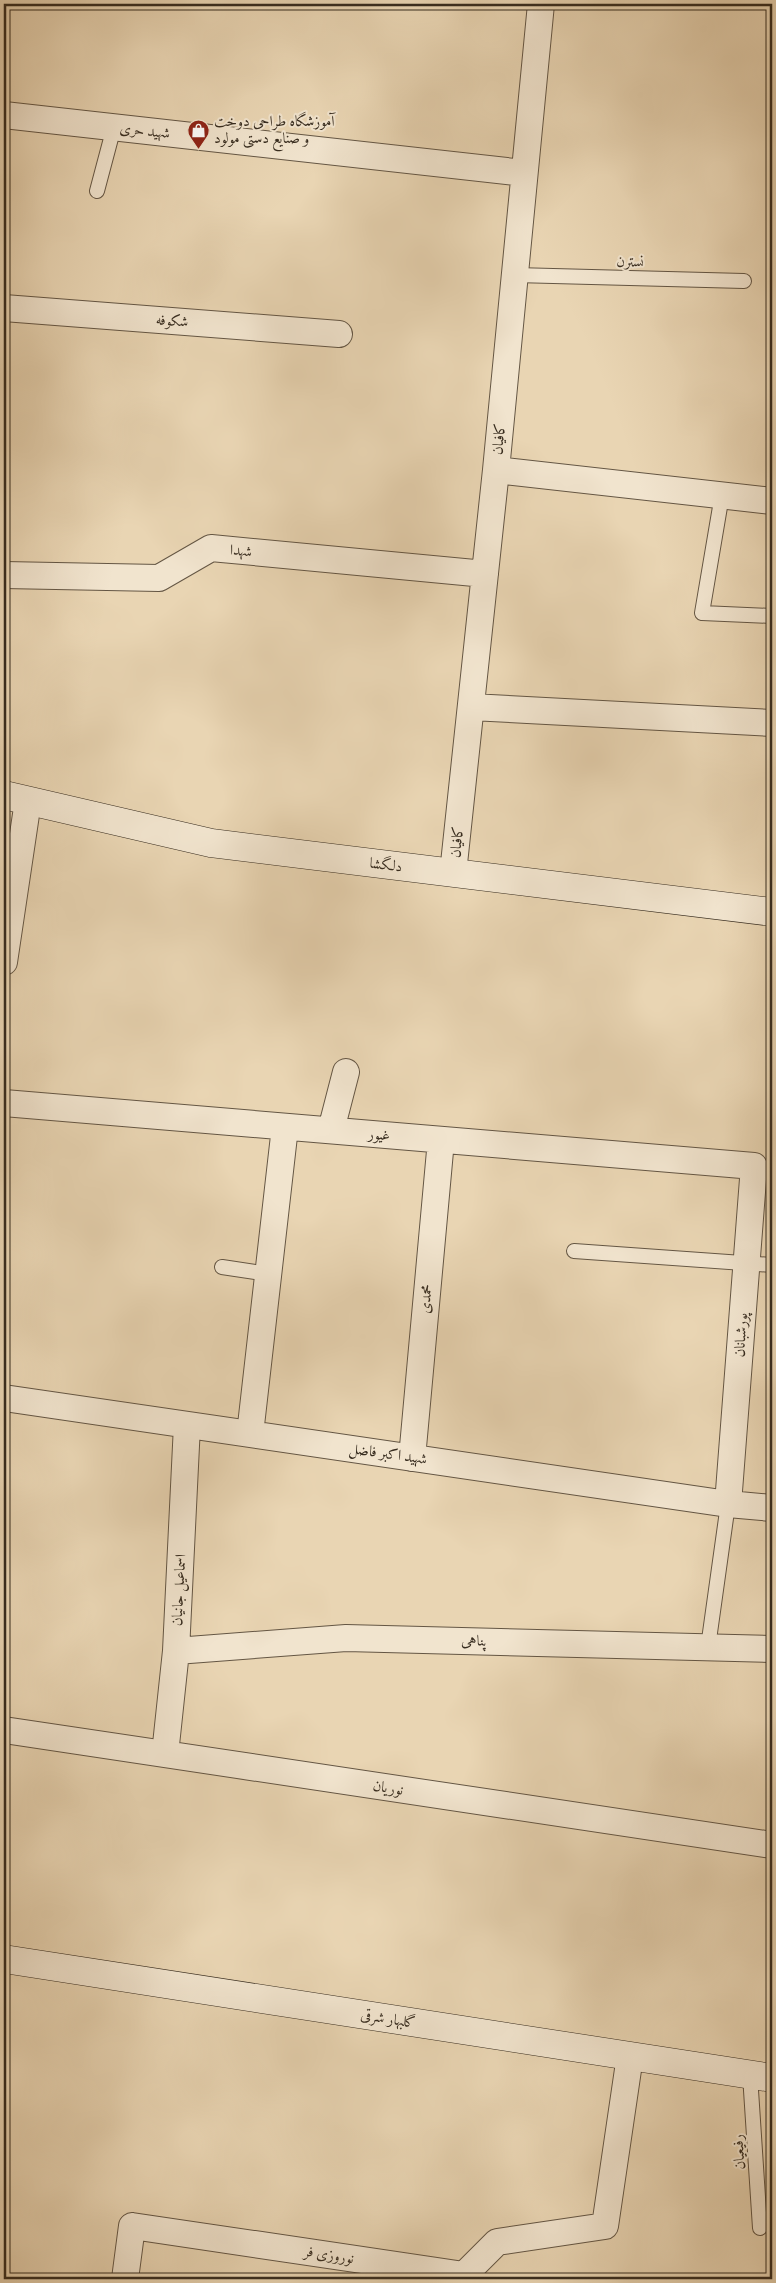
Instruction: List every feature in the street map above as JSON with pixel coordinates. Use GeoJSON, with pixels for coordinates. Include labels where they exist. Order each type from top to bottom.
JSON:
{"type":"FeatureCollection","features":[{"type":"Feature","properties":{"kind":"street","name":"کافیان"},"geometry":{"type":"LineString","coordinates":[[453,873],[496,470],[541,4]]}},
{"type":"Feature","properties":{"kind":"street","name":"شهید حری"},"geometry":{"type":"LineString","coordinates":[[4,115],[524,173]]}},
{"type":"Feature","properties":{"kind":"street","name":"شکوفه"},"geometry":{"type":"LineString","coordinates":[[4,308],[339,334]]}},
{"type":"Feature","properties":{"kind":"street"},"geometry":{"type":"LineString","coordinates":[[496,470],[772,501]]}},
{"type":"Feature","properties":{"kind":"street","name":"شهدا"},"geometry":{"type":"LineString","coordinates":[[4,575],[159,578],[211,548],[485,574]]}},
{"type":"Feature","properties":{"kind":"street"},"geometry":{"type":"LineString","coordinates":[[471,707],[772,723]]}},
{"type":"Feature","properties":{"kind":"street"},"geometry":{"type":"LineString","coordinates":[[4,962],[16,798]]}},
{"type":"Feature","properties":{"kind":"street","name":"دلگشا"},"geometry":{"type":"LineString","coordinates":[[16,798],[211,843],[772,912]]}},
{"type":"Feature","properties":{"kind":"street"},"geometry":{"type":"LineString","coordinates":[[331,1130],[346,1072]]}},
{"type":"Feature","properties":{"kind":"street","name":"غیور"},"geometry":{"type":"LineString","coordinates":[[4,1103],[754,1166]]}},
{"type":"Feature","properties":{"kind":"street"},"geometry":{"type":"LineString","coordinates":[[250,1434],[285,1127]]}},
{"type":"Feature","properties":{"kind":"street","name":"محمدی"},"geometry":{"type":"LineString","coordinates":[[412,1458],[441,1140]]}},
{"type":"Feature","properties":{"kind":"street","name":"پورشبانان"},"geometry":{"type":"LineString","coordinates":[[728,1504],[754,1166]]}},
{"type":"Feature","properties":{"kind":"street","name":"شهید اکبر فاضل"},"geometry":{"type":"LineString","coordinates":[[4,1398],[728,1504],[772,1508]]}},
{"type":"Feature","properties":{"kind":"street","name":"اسماعیل جانیان"},"geometry":{"type":"LineString","coordinates":[[165,1754],[176,1651],[187,1424]]}},
{"type":"Feature","properties":{"kind":"street","name":"پناهی"},"geometry":{"type":"LineString","coordinates":[[176,1651],[346,1638],[772,1649]]}},
{"type":"Feature","properties":{"kind":"street","name":"نوریان"},"geometry":{"type":"LineString","coordinates":[[4,1730],[772,1845]]}},
{"type":"Feature","properties":{"kind":"street","name":"گلبهار شرقی"},"geometry":{"type":"LineString","coordinates":[[4,1959],[761,2076]]}},
{"type":"Feature","properties":{"kind":"street","name":"نوروزی فر"},"geometry":{"type":"LineString","coordinates":[[126,2279],[132,2226],[464,2275],[497,2242],[605,2226],[630,2056]]}},
{"type":"Feature","properties":{"kind":"lane"},"geometry":{"type":"LineString","coordinates":[[97,191],[114,127]]}},
{"type":"Feature","properties":{"kind":"lane","name":"نسترن"},"geometry":{"type":"LineString","coordinates":[[515,275],[744,281]]}},
{"type":"Feature","properties":{"kind":"lane"},"geometry":{"type":"LineString","coordinates":[[722,495],[702,613],[772,616]]}},
{"type":"Feature","properties":{"kind":"lane"},"geometry":{"type":"LineString","coordinates":[[574,1251],[772,1266]]}},
{"type":"Feature","properties":{"kind":"lane"},"geometry":{"type":"LineString","coordinates":[[222,1267],[268,1274]]}},
{"type":"Feature","properties":{"kind":"lane"},"geometry":{"type":"LineString","coordinates":[[708,1647],[728,1504]]}},
{"type":"Feature","properties":{"kind":"lane","name":"رفیعیان"},"geometry":{"type":"LineString","coordinates":[[760,2228],[761,2076]]}},
{"type":"Feature","properties":{"kind":"place","name":"آموزشگاه طراحی دوخت و صنایع دستی مولود"},"geometry":{"type":"Point","coordinates":[198,149]}}]}
